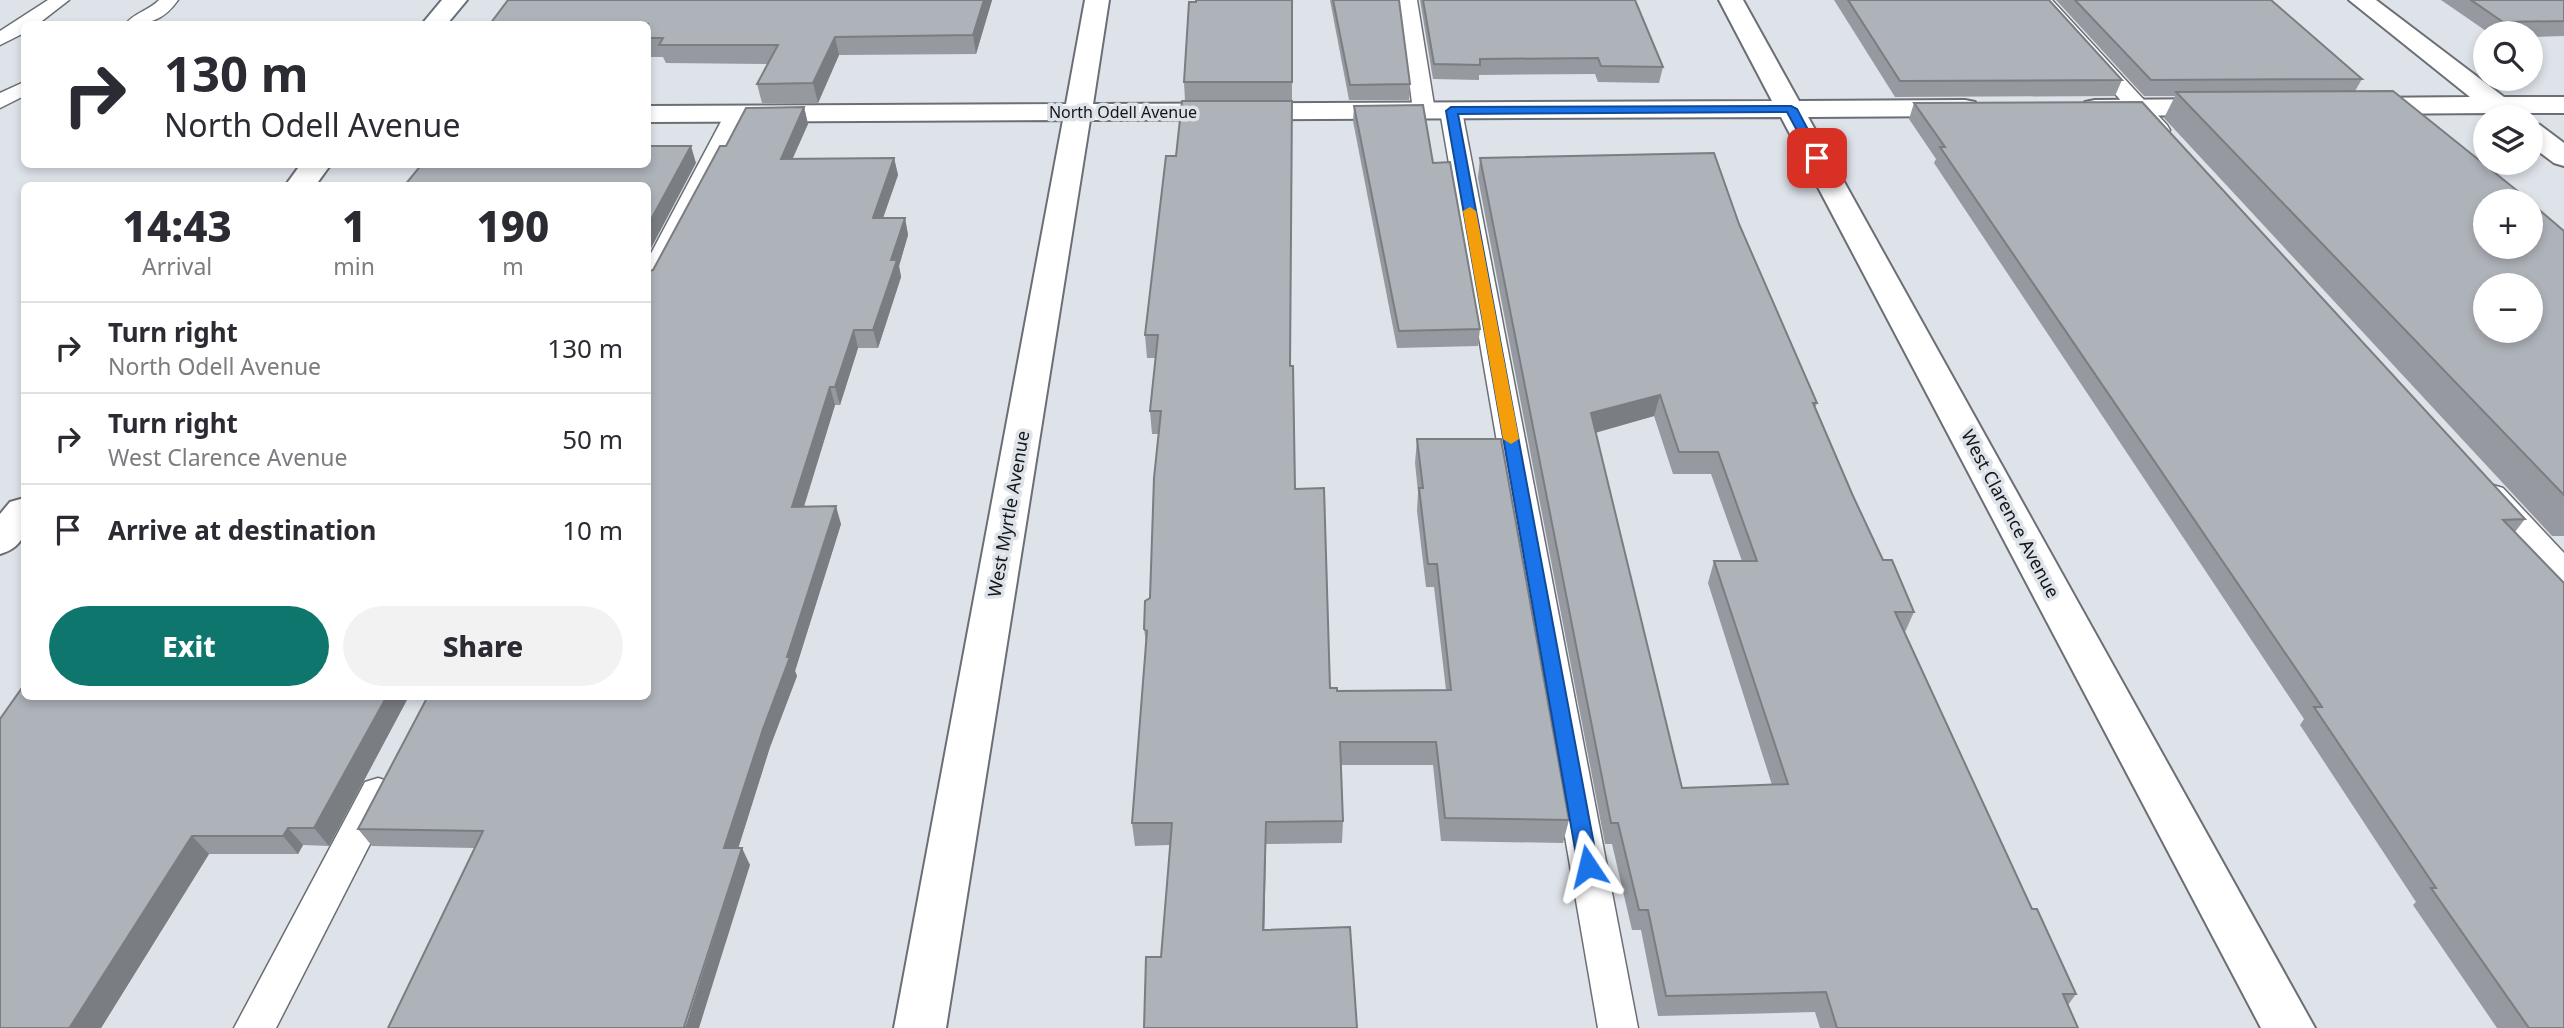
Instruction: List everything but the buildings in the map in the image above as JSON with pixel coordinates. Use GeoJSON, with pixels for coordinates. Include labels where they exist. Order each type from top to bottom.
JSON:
{"type":"FeatureCollection","features":[{"type":"Feature","properties":{"kind":"street"},"geometry":{"type":"LineString","coordinates":[[437,21],[455,0]]}},
{"type":"Feature","properties":{"kind":"street","name":"West Myrtle Avenue"},"geometry":{"type":"LineString","coordinates":[[920,1028],[1097,0]]}},
{"type":"Feature","properties":{"kind":"street","name":"West Clarence Avenue"},"geometry":{"type":"LineString","coordinates":[[1731,0],[2289,1028]]}},
{"type":"Feature","properties":{"kind":"street"},"geometry":{"type":"LineString","coordinates":[[2361,0],[2498,105]]}},
{"type":"Feature","properties":{"kind":"street"},"geometry":{"type":"LineString","coordinates":[[2543,108],[2564,106]]}},
{"type":"Feature","properties":{"kind":"street"},"geometry":{"type":"LineString","coordinates":[[2069,108],[2249,107]]}},
{"type":"Feature","properties":{"kind":"street"},"geometry":{"type":"LineString","coordinates":[[2332,107],[2473,110]]}},
{"type":"Feature","properties":{"kind":"street","name":"North Odell Avenue"},"geometry":{"type":"LineString","coordinates":[[651,114],[1986,108]]}},
{"type":"Feature","properties":{"kind":"street"},"geometry":{"type":"LineString","coordinates":[[2543,141],[2564,157]]}},
{"type":"Feature","properties":{"kind":"street"},"geometry":{"type":"LineString","coordinates":[[302,182],[314,168]]}},
{"type":"Feature","properties":{"kind":"street"},"geometry":{"type":"LineString","coordinates":[[0,540],[21,515]]}},
{"type":"Feature","properties":{"kind":"lane"},"geometry":{"type":"LineString","coordinates":[[31,21],[60,0]]}},
{"type":"Feature","properties":{"kind":"lane"},"geometry":{"type":"LineString","coordinates":[[141,21],[159,11],[169,0]]}},
{"type":"Feature","properties":{"kind":"lane"},"geometry":{"type":"LineString","coordinates":[[1408,0],[1438,111],[1618,1028]]}},
{"type":"Feature","properties":{"kind":"lane"},"geometry":{"type":"LineString","coordinates":[[2042,0],[2176,148]]}},
{"type":"Feature","properties":{"kind":"lane"},"geometry":{"type":"LineString","coordinates":[[0,39],[21,27]]}},
{"type":"Feature","properties":{"kind":"lane"},"geometry":{"type":"LineString","coordinates":[[0,102],[21,90]]}},
{"type":"Feature","properties":{"kind":"lane"},"geometry":{"type":"LineString","coordinates":[[651,275],[736,114]]}},
{"type":"Feature","properties":{"kind":"lane"},"geometry":{"type":"LineString","coordinates":[[2481,482],[2564,573]]}},
{"type":"Feature","properties":{"kind":"lane"},"geometry":{"type":"LineString","coordinates":[[254,1028],[396,758]]}},
{"type":"Feature","properties":{"kind":"slow traffic"},"geometry":{"type":"LineString","coordinates":[[1470,211],[1511,439]]}},
{"type":"Feature","properties":{"kind":"route"},"geometry":{"type":"LineString","coordinates":[[1588,866],[1451,111],[1791,109],[1817,158]]}}]}
